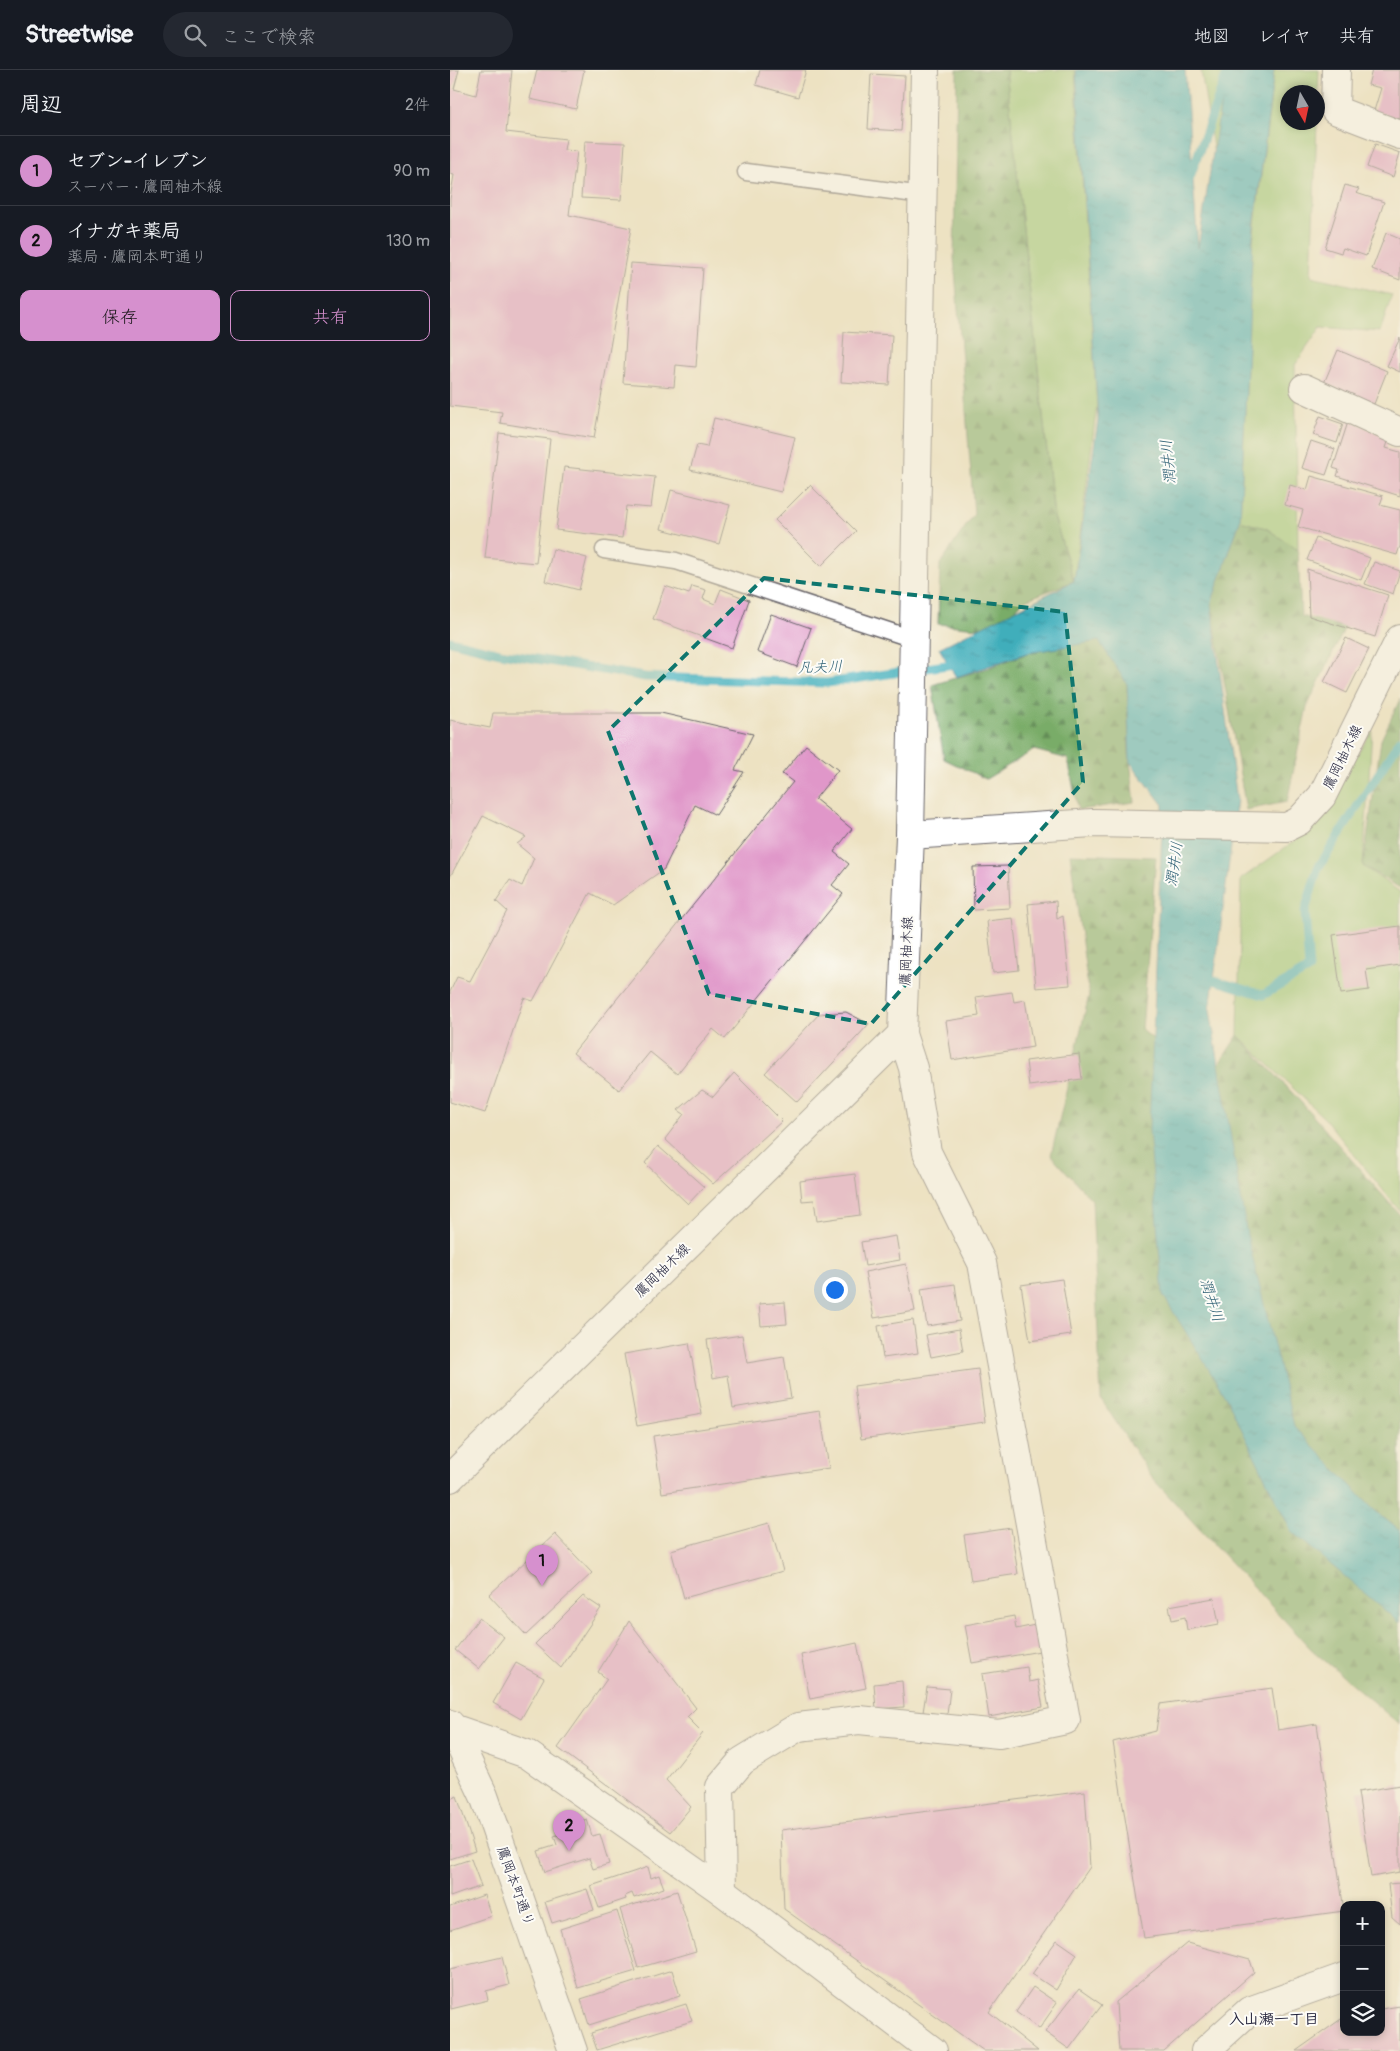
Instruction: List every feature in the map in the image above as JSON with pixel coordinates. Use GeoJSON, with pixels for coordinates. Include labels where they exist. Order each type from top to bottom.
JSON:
{"type":"FeatureCollection","features":[{"type":"Feature","properties":{"kind":"street"},"geometry":{"type":"LineString","coordinates":[[910,835],[925,70]]}},
{"type":"Feature","properties":{"kind":"street"},"geometry":{"type":"LineString","coordinates":[[1336,70],[1335,110],[1400,135]]}},
{"type":"Feature","properties":{"kind":"street"},"geometry":{"type":"LineString","coordinates":[[1304,388],[1400,432]]}},
{"type":"Feature","properties":{"kind":"street","name":"鷹岡柚木線"},"geometry":{"type":"LineString","coordinates":[[450,1478],[902,1034],[910,835],[1093,823],[1286,827],[1298,822],[1322,796],[1400,639]]}},
{"type":"Feature","properties":{"kind":"street"},"geometry":{"type":"LineString","coordinates":[[722,1891],[720,1787],[742,1761],[798,1727],[859,1720],[999,1734],[1066,1720],[982,1262],[927,1152],[913,1068],[902,1034]]}},
{"type":"Feature","properties":{"kind":"street"},"geometry":{"type":"LineString","coordinates":[[451,1726],[527,1754],[722,1891],[933,2051]]}},
{"type":"Feature","properties":{"kind":"street","name":"鷹岡本町通り"},"geometry":{"type":"LineString","coordinates":[[451,1726],[484,1796],[573,2051]]}},
{"type":"Feature","properties":{"kind":"street"},"geometry":{"type":"LineString","coordinates":[[1204,2051],[1249,2011],[1340,1978]]}},
{"type":"Feature","properties":{"kind":"lane"},"geometry":{"type":"LineString","coordinates":[[746,172],[923,195]]}},
{"type":"Feature","properties":{"kind":"lane"},"geometry":{"type":"LineString","coordinates":[[604,550],[676,561],[913,642]]}},
{"type":"Feature","properties":{"kind":"highlighted area"},"geometry":{"type":"Polygon","coordinates":[[[764,578],[1065,612],[1083,782],[871,1024],[709,994],[608,731],[764,578]]]}},
{"type":"Feature","properties":{"kind":"green space"},"geometry":{"type":"Polygon","coordinates":[[[957,70],[1006,70],[1054,517],[1074,581],[1023,601],[997,630],[938,624],[940,564],[974,514],[954,258],[957,70]]]}},
{"type":"Feature","properties":{"kind":"green space"},"geometry":{"type":"Polygon","coordinates":[[[1006,70],[1075,70],[1097,405],[1074,581],[1054,517],[1006,70]]]}},
{"type":"Feature","properties":{"kind":"green space"},"geometry":{"type":"Polygon","coordinates":[[[1201,70],[1233,70],[1218,180],[1201,70]]]}},
{"type":"Feature","properties":{"kind":"green space"},"geometry":{"type":"Polygon","coordinates":[[[1274,70],[1319,70],[1318,85],[1280,85],[1280,130],[1317,130],[1311,276],[1392,295],[1380,332],[1321,327],[1295,365],[1298,550],[1240,521],[1248,345],[1248,282],[1274,70]]]}},
{"type":"Feature","properties":{"kind":"green space"},"geometry":{"type":"Polygon","coordinates":[[[1240,521],[1266,528],[1298,550],[1301,616],[1345,627],[1307,707],[1287,802],[1246,810],[1211,604],[1240,521]]]}},
{"type":"Feature","properties":{"kind":"green space"},"geometry":{"type":"Polygon","coordinates":[[[1099,641],[1127,672],[1129,753],[1135,802],[1078,810],[1068,759],[1034,750],[986,779],[944,759],[932,685],[988,668],[1049,645],[1099,641]]]}},
{"type":"Feature","properties":{"kind":"green space"},"geometry":{"type":"Polygon","coordinates":[[[1400,699],[1400,888],[1363,866],[1381,740],[1400,699]]]}},
{"type":"Feature","properties":{"kind":"green space"},"geometry":{"type":"Polygon","coordinates":[[[1372,731],[1363,866],[1400,892],[1400,1211],[1326,1120],[1238,1035],[1241,879],[1307,832],[1372,731]]]}},
{"type":"Feature","properties":{"kind":"green space"},"geometry":{"type":"Polygon","coordinates":[[[1070,854],[1156,857],[1142,1030],[1207,1082],[1238,1035],[1300,1101],[1400,1215],[1400,1725],[1311,1649],[1152,1478],[1101,1399],[1092,1200],[1051,1155],[1089,995],[1070,854]]]}},
{"type":"Feature","properties":{"kind":"water","name":"潤井川"},"geometry":{"type":"Polygon","coordinates":[[[1076,70],[1185,70],[1198,248],[1226,70],[1274,70],[1253,235],[1240,521],[1211,604],[1237,800],[1210,1010],[1247,1235],[1294,1426],[1373,1509],[1400,1531],[1400,1623],[1291,1531],[1227,1399],[1163,1295],[1149,1129],[1163,805],[1130,762],[1127,684],[1099,641],[1027,653],[956,677],[939,648],[1074,581],[1098,420],[1076,70]]]}},
{"type":"Feature","properties":{"kind":"building"},"geometry":{"type":"Polygon","coordinates":[[[450,70],[459,70],[454,89],[476,95],[481,70],[512,70],[506,132],[566,139],[564,150],[577,151],[569,215],[631,228],[594,438],[500,423],[502,412],[450,406],[450,199],[454,175],[450,174],[450,70]]]}},
{"type":"Feature","properties":{"kind":"building"},"geometry":{"type":"Polygon","coordinates":[[[537,70],[584,70],[576,109],[530,99],[537,70]]]}},
{"type":"Feature","properties":{"kind":"building"},"geometry":{"type":"Polygon","coordinates":[[[760,70],[806,70],[798,97],[756,85],[760,70]]]}},
{"type":"Feature","properties":{"kind":"building"},"geometry":{"type":"Polygon","coordinates":[[[1372,70],[1400,70],[1400,119],[1374,111],[1381,88],[1368,85],[1372,70]]]}},
{"type":"Feature","properties":{"kind":"building"},"geometry":{"type":"Polygon","coordinates":[[[871,74],[905,76],[901,131],[868,129],[871,74]]]}},
{"type":"Feature","properties":{"kind":"building"},"geometry":{"type":"Polygon","coordinates":[[[585,141],[625,143],[621,200],[581,198],[585,141]]]}},
{"type":"Feature","properties":{"kind":"building"},"geometry":{"type":"Polygon","coordinates":[[[1375,144],[1400,153],[1393,177],[1367,167],[1375,144]]]}},
{"type":"Feature","properties":{"kind":"building"},"geometry":{"type":"Polygon","coordinates":[[[1345,185],[1359,189],[1356,193],[1384,202],[1366,256],[1343,248],[1341,253],[1325,248],[1345,185]]]}},
{"type":"Feature","properties":{"kind":"building"},"geometry":{"type":"Polygon","coordinates":[[[1386,233],[1400,239],[1400,280],[1372,269],[1386,233]]]}},
{"type":"Feature","properties":{"kind":"building"},"geometry":{"type":"Polygon","coordinates":[[[631,263],[703,268],[696,367],[676,365],[674,387],[623,383],[631,263]]]}},
{"type":"Feature","properties":{"kind":"building"},"geometry":{"type":"Polygon","coordinates":[[[844,332],[892,335],[889,385],[841,382],[844,332]]]}},
{"type":"Feature","properties":{"kind":"building"},"geometry":{"type":"Polygon","coordinates":[[[1400,338],[1400,372],[1387,366],[1400,338]]]}},
{"type":"Feature","properties":{"kind":"building"},"geometry":{"type":"Polygon","coordinates":[[[1338,350],[1387,371],[1374,404],[1324,383],[1338,350]]]}},
{"type":"Feature","properties":{"kind":"building"},"geometry":{"type":"Polygon","coordinates":[[[1320,416],[1343,424],[1337,443],[1313,435],[1320,416]]]}},
{"type":"Feature","properties":{"kind":"building"},"geometry":{"type":"Polygon","coordinates":[[[714,418],[795,437],[781,492],[690,470],[697,445],[707,447],[714,418]]]}},
{"type":"Feature","properties":{"kind":"building"},"geometry":{"type":"Polygon","coordinates":[[[1349,419],[1389,439],[1386,448],[1400,452],[1400,496],[1337,476],[1339,470],[1333,468],[1349,419]]]}},
{"type":"Feature","properties":{"kind":"building"},"geometry":{"type":"Polygon","coordinates":[[[499,433],[550,439],[536,563],[485,558],[499,433]]]}},
{"type":"Feature","properties":{"kind":"building"},"geometry":{"type":"Polygon","coordinates":[[[1311,441],[1335,449],[1326,475],[1302,468],[1311,441]]]}},
{"type":"Feature","properties":{"kind":"building"},"geometry":{"type":"Polygon","coordinates":[[[564,467],[655,477],[651,508],[626,506],[622,538],[556,530],[564,467]]]}},
{"type":"Feature","properties":{"kind":"building"},"geometry":{"type":"Polygon","coordinates":[[[1311,476],[1383,496],[1380,505],[1400,510],[1400,546],[1397,555],[1298,527],[1303,510],[1285,505],[1290,485],[1307,490],[1311,476]]]}},
{"type":"Feature","properties":{"kind":"building"},"geometry":{"type":"Polygon","coordinates":[[[810,485],[856,531],[821,566],[775,520],[810,485]]]}},
{"type":"Feature","properties":{"kind":"building"},"geometry":{"type":"Polygon","coordinates":[[[671,490],[730,505],[719,544],[661,529],[671,490]]]}},
{"type":"Feature","properties":{"kind":"building"},"geometry":{"type":"Polygon","coordinates":[[[1316,538],[1370,558],[1361,580],[1307,560],[1316,538]]]}},
{"type":"Feature","properties":{"kind":"building"},"geometry":{"type":"Polygon","coordinates":[[[553,549],[587,558],[579,590],[545,581],[553,549]]]}},
{"type":"Feature","properties":{"kind":"building"},"geometry":{"type":"Polygon","coordinates":[[[1374,562],[1400,571],[1393,594],[1365,584],[1374,562]]]}},
{"type":"Feature","properties":{"kind":"building"},"geometry":{"type":"Polygon","coordinates":[[[1307,569],[1388,595],[1375,637],[1309,616],[1307,569]]]}},
{"type":"Feature","properties":{"kind":"building"},"geometry":{"type":"Polygon","coordinates":[[[665,586],[689,594],[692,586],[706,590],[703,599],[715,604],[721,589],[749,600],[732,648],[653,619],[665,586]]]}},
{"type":"Feature","properties":{"kind":"building"},"geometry":{"type":"Polygon","coordinates":[[[771,614],[811,628],[797,667],[757,652],[771,614]]]}},
{"type":"Feature","properties":{"kind":"building"},"geometry":{"type":"Polygon","coordinates":[[[1346,638],[1369,649],[1347,693],[1324,682],[1346,638]]]}},
{"type":"Feature","properties":{"kind":"building"},"geometry":{"type":"Polygon","coordinates":[[[493,713],[661,713],[753,734],[735,770],[744,772],[716,815],[695,805],[664,869],[613,905],[590,893],[533,1001],[524,998],[485,1113],[450,1102],[450,992],[457,977],[470,981],[507,911],[496,901],[510,880],[522,886],[534,858],[517,844],[526,837],[483,816],[450,877],[450,720],[490,728],[493,713]]]}},
{"type":"Feature","properties":{"kind":"building"},"geometry":{"type":"Polygon","coordinates":[[[806,745],[838,770],[815,799],[852,829],[834,852],[849,864],[832,885],[843,894],[725,1039],[713,1029],[677,1074],[650,1052],[619,1090],[573,1053],[793,782],[782,774],[806,745]]]}},
{"type":"Feature","properties":{"kind":"building"},"geometry":{"type":"Polygon","coordinates":[[[1008,866],[1010,908],[974,910],[973,867],[1008,866]]]}},
{"type":"Feature","properties":{"kind":"building"},"geometry":{"type":"Polygon","coordinates":[[[1056,901],[1057,919],[1063,916],[1070,985],[1036,988],[1028,904],[1056,901]]]}},
{"type":"Feature","properties":{"kind":"building"},"geometry":{"type":"Polygon","coordinates":[[[1013,918],[1019,970],[993,973],[987,921],[1013,918]]]}},
{"type":"Feature","properties":{"kind":"building"},"geometry":{"type":"Polygon","coordinates":[[[1400,926],[1400,965],[1366,970],[1369,990],[1341,994],[1333,935],[1400,926]]]}},
{"type":"Feature","properties":{"kind":"building"},"geometry":{"type":"Polygon","coordinates":[[[1012,992],[1014,1002],[1025,1000],[1033,1047],[952,1060],[946,1021],[979,1016],[976,997],[1012,992]]]}},
{"type":"Feature","properties":{"kind":"building"},"geometry":{"type":"Polygon","coordinates":[[[846,1012],[869,1024],[797,1102],[765,1073],[819,1014],[846,1012]]]}},
{"type":"Feature","properties":{"kind":"building"},"geometry":{"type":"Polygon","coordinates":[[[1079,1054],[1082,1079],[1029,1086],[1026,1061],[1079,1054]]]}},
{"type":"Feature","properties":{"kind":"building"},"geometry":{"type":"Polygon","coordinates":[[[734,1073],[782,1121],[713,1184],[665,1139],[684,1114],[678,1110],[702,1090],[713,1097],[734,1073]]]}},
{"type":"Feature","properties":{"kind":"building"},"geometry":{"type":"Polygon","coordinates":[[[658,1146],[704,1187],[688,1204],[645,1163],[658,1146]]]}},
{"type":"Feature","properties":{"kind":"building"},"geometry":{"type":"Polygon","coordinates":[[[855,1174],[860,1215],[817,1221],[814,1200],[802,1201],[800,1181],[855,1174]]]}},
{"type":"Feature","properties":{"kind":"building"},"geometry":{"type":"Polygon","coordinates":[[[896,1236],[900,1260],[865,1266],[861,1242],[896,1236]]]}},
{"type":"Feature","properties":{"kind":"building"},"geometry":{"type":"Polygon","coordinates":[[[906,1264],[915,1311],[874,1318],[865,1272],[906,1264]]]}},
{"type":"Feature","properties":{"kind":"building"},"geometry":{"type":"Polygon","coordinates":[[[1062,1279],[1071,1335],[1030,1341],[1021,1285],[1062,1279]]]}},
{"type":"Feature","properties":{"kind":"building"},"geometry":{"type":"Polygon","coordinates":[[[955,1284],[960,1321],[927,1326],[921,1289],[955,1284]]]}},
{"type":"Feature","properties":{"kind":"building"},"geometry":{"type":"Polygon","coordinates":[[[785,1302],[787,1324],[761,1326],[759,1304],[785,1302]]]}},
{"type":"Feature","properties":{"kind":"building"},"geometry":{"type":"Polygon","coordinates":[[[913,1320],[918,1353],[883,1358],[878,1326],[913,1320]]]}},
{"type":"Feature","properties":{"kind":"building"},"geometry":{"type":"Polygon","coordinates":[[[959,1329],[963,1351],[931,1357],[926,1335],[959,1329]]]}},
{"type":"Feature","properties":{"kind":"building"},"geometry":{"type":"Polygon","coordinates":[[[742,1335],[747,1363],[784,1357],[791,1398],[733,1408],[728,1375],[713,1378],[707,1340],[742,1335]]]}},
{"type":"Feature","properties":{"kind":"building"},"geometry":{"type":"Polygon","coordinates":[[[689,1343],[702,1414],[637,1426],[624,1354],[689,1343]]]}},
{"type":"Feature","properties":{"kind":"building"},"geometry":{"type":"Polygon","coordinates":[[[978,1369],[985,1422],[861,1439],[854,1386],[978,1369]]]}},
{"type":"Feature","properties":{"kind":"building"},"geometry":{"type":"Polygon","coordinates":[[[820,1411],[829,1468],[662,1493],[653,1436],[820,1411]]]}},
{"type":"Feature","properties":{"kind":"building"},"geometry":{"type":"Polygon","coordinates":[[[769,1523],[783,1571],[684,1598],[671,1550],[769,1523]]]}},
{"type":"Feature","properties":{"kind":"building"},"geometry":{"type":"Polygon","coordinates":[[[1011,1528],[1018,1574],[971,1581],[964,1535],[1011,1528]]]}},
{"type":"Feature","properties":{"kind":"building"},"geometry":{"type":"Polygon","coordinates":[[[555,1534],[592,1573],[526,1635],[489,1595],[555,1534]]]}},
{"type":"Feature","properties":{"kind":"building"},"geometry":{"type":"Polygon","coordinates":[[[583,1596],[601,1608],[561,1668],[535,1644],[583,1596]]]}},
{"type":"Feature","properties":{"kind":"building"},"geometry":{"type":"Polygon","coordinates":[[[1214,1598],[1219,1624],[1187,1630],[1185,1617],[1172,1620],[1169,1606],[1214,1598]]]}},
{"type":"Feature","properties":{"kind":"building"},"geometry":{"type":"Polygon","coordinates":[[[1014,1616],[1016,1629],[1035,1625],[1040,1651],[972,1663],[965,1625],[1014,1616]]]}},
{"type":"Feature","properties":{"kind":"building"},"geometry":{"type":"Polygon","coordinates":[[[479,1618],[504,1637],[479,1669],[455,1650],[479,1618]]]}},
{"type":"Feature","properties":{"kind":"building"},"geometry":{"type":"Polygon","coordinates":[[[629,1621],[696,1708],[687,1717],[703,1733],[666,1780],[691,1807],[670,1832],[558,1748],[607,1679],[598,1672],[629,1621]]]}},
{"type":"Feature","properties":{"kind":"building"},"geometry":{"type":"Polygon","coordinates":[[[857,1643],[866,1688],[810,1699],[801,1655],[857,1643]]]}},
{"type":"Feature","properties":{"kind":"building"},"geometry":{"type":"Polygon","coordinates":[[[516,1663],[544,1678],[521,1719],[493,1703],[516,1663]]]}},
{"type":"Feature","properties":{"kind":"building"},"geometry":{"type":"Polygon","coordinates":[[[1027,1667],[1029,1682],[1038,1680],[1043,1707],[989,1717],[982,1674],[1027,1667]]]}},
{"type":"Feature","properties":{"kind":"building"},"geometry":{"type":"Polygon","coordinates":[[[902,1681],[904,1707],[876,1709],[874,1684],[902,1681]]]}},
{"type":"Feature","properties":{"kind":"building"},"geometry":{"type":"Polygon","coordinates":[[[927,1687],[950,1689],[947,1715],[923,1712],[927,1687]]]}},
{"type":"Feature","properties":{"kind":"building"},"geometry":{"type":"Polygon","coordinates":[[[1272,1688],[1278,1730],[1317,1724],[1343,1901],[1340,1901],[1340,1912],[1144,1938],[1113,1742],[1156,1731],[1160,1704],[1272,1688]]]}},
{"type":"Feature","properties":{"kind":"building"},"geometry":{"type":"Polygon","coordinates":[[[1400,1785],[1400,1872],[1371,1877],[1358,1792],[1400,1785]]]}},
{"type":"Feature","properties":{"kind":"building"},"geometry":{"type":"Polygon","coordinates":[[[1085,1791],[1090,1867],[989,2012],[1038,2051],[984,2051],[784,1909],[781,1830],[1085,1791]]]}},
{"type":"Feature","properties":{"kind":"building"},"geometry":{"type":"Polygon","coordinates":[[[457,1796],[475,1851],[450,1859],[450,1799],[457,1796]]]}},
{"type":"Feature","properties":{"kind":"building"},"geometry":{"type":"Polygon","coordinates":[[[587,1819],[592,1836],[600,1834],[609,1864],[593,1869],[589,1858],[545,1872],[538,1851],[557,1845],[554,1836],[571,1831],[570,1825],[587,1819]]]}},
{"type":"Feature","properties":{"kind":"building"},"geometry":{"type":"Polygon","coordinates":[[[471,1859],[481,1886],[450,1897],[450,1866],[471,1859]]]}},
{"type":"Feature","properties":{"kind":"building"},"geometry":{"type":"Polygon","coordinates":[[[648,1867],[651,1878],[659,1875],[664,1888],[634,1898],[632,1893],[625,1896],[626,1899],[599,1908],[591,1886],[648,1867]]]}},
{"type":"Feature","properties":{"kind":"building"},"geometry":{"type":"Polygon","coordinates":[[[1400,1883],[1400,1924],[1392,1917],[1388,1884],[1400,1883]]]}},
{"type":"Feature","properties":{"kind":"building"},"geometry":{"type":"Polygon","coordinates":[[[587,1889],[594,1910],[552,1923],[545,1902],[587,1889]]]}},
{"type":"Feature","properties":{"kind":"building"},"geometry":{"type":"Polygon","coordinates":[[[677,1891],[696,1951],[638,1968],[620,1909],[677,1891]]]}},
{"type":"Feature","properties":{"kind":"building"},"geometry":{"type":"Polygon","coordinates":[[[484,1895],[491,1916],[450,1930],[450,1907],[484,1895]]]}},
{"type":"Feature","properties":{"kind":"building"},"geometry":{"type":"Polygon","coordinates":[[[617,1911],[636,1971],[578,1988],[560,1929],[617,1911]]]}},
{"type":"Feature","properties":{"kind":"building"},"geometry":{"type":"Polygon","coordinates":[[[1057,1940],[1077,1954],[1056,1990],[1032,1974],[1057,1940]]]}},
{"type":"Feature","properties":{"kind":"building"},"geometry":{"type":"Polygon","coordinates":[[[1187,1943],[1250,1960],[1254,1972],[1164,2051],[1119,2051],[1116,2002],[1187,1943]]]}},
{"type":"Feature","properties":{"kind":"building"},"geometry":{"type":"Polygon","coordinates":[[[502,1957],[509,1985],[486,1991],[488,2000],[451,2009],[450,1969],[502,1957]]]}},
{"type":"Feature","properties":{"kind":"building"},"geometry":{"type":"Polygon","coordinates":[[[672,1970],[680,1996],[589,2025],[581,1999],[672,1970]]]}},
{"type":"Feature","properties":{"kind":"building"},"geometry":{"type":"Polygon","coordinates":[[[1033,1987],[1057,2003],[1039,2029],[1016,2012],[1033,1987]]]}},
{"type":"Feature","properties":{"kind":"building"},"geometry":{"type":"Polygon","coordinates":[[[1079,1989],[1102,2005],[1069,2049],[1045,2032],[1079,1989]]]}},
{"type":"Feature","properties":{"kind":"building"},"geometry":{"type":"Polygon","coordinates":[[[686,2004],[692,2021],[597,2050],[591,2033],[686,2004]]]}},
{"type":"Feature","properties":{"kind":"building"},"geometry":{"type":"Polygon","coordinates":[[[1400,2006],[1400,2051],[1296,2051],[1340,2020],[1340,2036],[1385,2036],[1385,2008],[1400,2006]]]}},
{"type":"Feature","properties":{"kind":"waterway"},"geometry":{"type":"LineString","coordinates":[[1189,180],[1228,70]]}},
{"type":"Feature","properties":{"kind":"waterway","name":"凡夫川"},"geometry":{"type":"LineString","coordinates":[[450,641],[500,653],[645,677],[827,683],[960,663]]}},
{"type":"Feature","properties":{"kind":"waterway"},"geometry":{"type":"LineString","coordinates":[[1203,977],[1263,995],[1309,969],[1305,911],[1318,868],[1400,740]]}},
{"type":"Feature","properties":{"kind":"place","name":"セブン-イレブン"},"geometry":{"type":"Point","coordinates":[542,1586]}},
{"type":"Feature","properties":{"kind":"place","name":"イナガキ薬局"},"geometry":{"type":"Point","coordinates":[569,1851]}},
{"type":"Feature","properties":{"kind":"district","name":"入山瀬一丁目"},"geometry":{"type":"Point","coordinates":[1274,2019]}}]}
